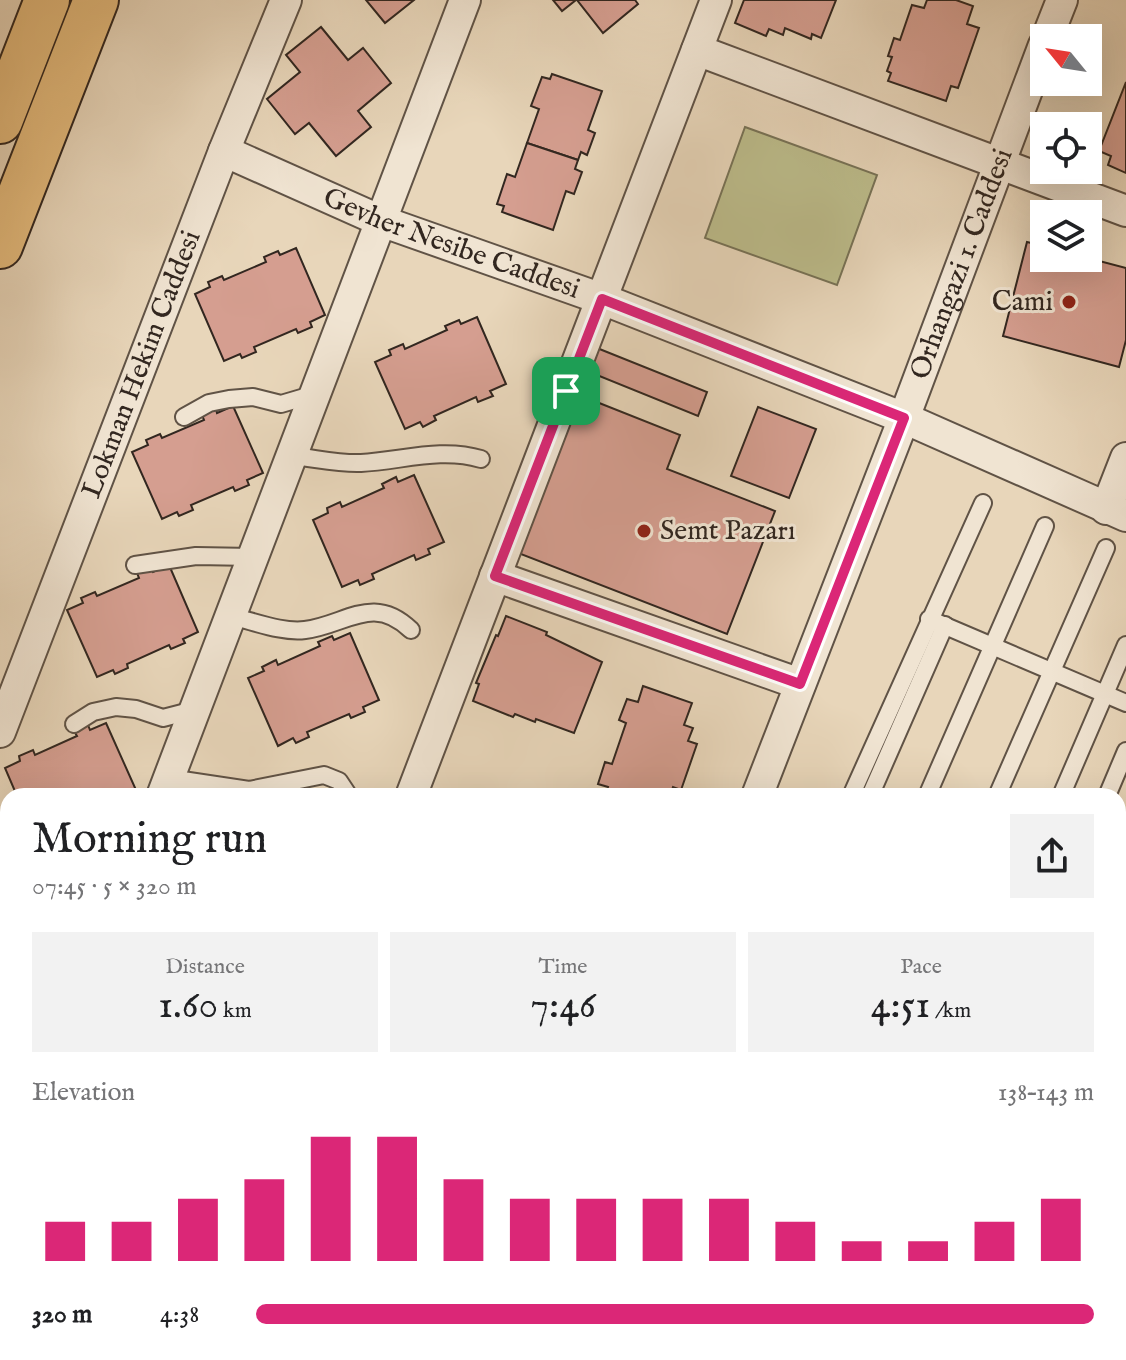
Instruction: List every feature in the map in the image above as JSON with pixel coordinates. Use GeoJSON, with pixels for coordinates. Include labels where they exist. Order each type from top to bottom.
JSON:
{"type":"FeatureCollection","features":[{"type":"Feature","properties":{"kind":"highway"},"geometry":{"type":"LineString","coordinates":[[0,121],[47,0]]}},
{"type":"Feature","properties":{"kind":"highway"},"geometry":{"type":"LineString","coordinates":[[0,246],[96,0]]}},
{"type":"Feature","properties":{"kind":"street","name":"Lokman Hekim Caddesi"},"geometry":{"type":"LineString","coordinates":[[0,732],[224,151],[286,0]]}},
{"type":"Feature","properties":{"kind":"street"},"geometry":{"type":"LineString","coordinates":[[165,787],[465,0]]}},
{"type":"Feature","properties":{"kind":"street"},"geometry":{"type":"LineString","coordinates":[[414,788],[716,0]]}},
{"type":"Feature","properties":{"kind":"street"},"geometry":{"type":"LineString","coordinates":[[1053,24],[1062,0]]}},
{"type":"Feature","properties":{"kind":"street"},"geometry":{"type":"LineString","coordinates":[[697,50],[1126,211]]}},
{"type":"Feature","properties":{"kind":"street","name":"Orhangazi 1. Caddesi"},"geometry":{"type":"LineString","coordinates":[[760,788],[904,418],[1030,81]]}},
{"type":"Feature","properties":{"kind":"street","name":"Gevher Nesibe Caddesi"},"geometry":{"type":"LineString","coordinates":[[224,151],[381,221],[602,299],[904,418],[1116,512]]}},
{"type":"Feature","properties":{"kind":"street"},"geometry":{"type":"LineString","coordinates":[[1116,512],[1126,458]]}},
{"type":"Feature","properties":{"kind":"street"},"geometry":{"type":"LineString","coordinates":[[495,576],[800,684]]}},
{"type":"Feature","properties":{"kind":"lane"},"geometry":{"type":"LineString","coordinates":[[184,417],[209,403],[229,399],[253,397],[281,404],[315,394]]}},
{"type":"Feature","properties":{"kind":"lane"},"geometry":{"type":"LineString","coordinates":[[292,456],[355,463],[412,456],[468,455],[481,459]]}},
{"type":"Feature","properties":{"kind":"lane"},"geometry":{"type":"LineString","coordinates":[[873,788],[983,503]]}},
{"type":"Feature","properties":{"kind":"lane"},"geometry":{"type":"LineString","coordinates":[[931,788],[1045,526]]}},
{"type":"Feature","properties":{"kind":"lane"},"geometry":{"type":"LineString","coordinates":[[1001,788],[1106,548]]}},
{"type":"Feature","properties":{"kind":"lane"},"geometry":{"type":"LineString","coordinates":[[135,565],[196,556],[253,557]]}},
{"type":"Feature","properties":{"kind":"lane"},"geometry":{"type":"LineString","coordinates":[[230,616],[304,631],[380,611],[398,617],[411,630]]}},
{"type":"Feature","properties":{"kind":"lane"},"geometry":{"type":"LineString","coordinates":[[937,622],[1126,703]]}},
{"type":"Feature","properties":{"kind":"lane"},"geometry":{"type":"LineString","coordinates":[[855,788],[937,622]]}},
{"type":"Feature","properties":{"kind":"lane"},"geometry":{"type":"LineString","coordinates":[[1064,788],[1126,645]]}},
{"type":"Feature","properties":{"kind":"lane"},"geometry":{"type":"LineString","coordinates":[[74,724],[93,712],[116,707],[136,709],[163,718],[194,710]]}},
{"type":"Feature","properties":{"kind":"lane"},"geometry":{"type":"LineString","coordinates":[[1110,788],[1126,751]]}},
{"type":"Feature","properties":{"kind":"lane"},"geometry":{"type":"LineString","coordinates":[[259,788],[324,775],[339,781],[344,788]]}},
{"type":"Feature","properties":{"kind":"lane"},"geometry":{"type":"LineString","coordinates":[[165,787],[193,788]]}},
{"type":"Feature","properties":{"kind":"green space"},"geometry":{"type":"Polygon","coordinates":[[[745,127],[877,175],[837,285],[705,238],[745,127]]]}},
{"type":"Feature","properties":{"kind":"building"},"geometry":{"type":"Polygon","coordinates":[[[366,0],[414,0],[385,23],[366,0]]]}},
{"type":"Feature","properties":{"kind":"building"},"geometry":{"type":"Polygon","coordinates":[[[553,0],[576,0],[562,11],[553,0]]]}},
{"type":"Feature","properties":{"kind":"building"},"geometry":{"type":"Polygon","coordinates":[[[577,0],[635,0],[638,4],[603,33],[577,0]]]}},
{"type":"Feature","properties":{"kind":"building"},"geometry":{"type":"Polygon","coordinates":[[[744,0],[836,0],[821,38],[812,34],[811,39],[785,28],[783,35],[769,29],[766,36],[735,23],[744,0]]]}},
{"type":"Feature","properties":{"kind":"building"},"geometry":{"type":"Polygon","coordinates":[[[927,0],[956,0],[973,6],[967,24],[979,28],[958,88],[951,86],[946,101],[888,81],[891,73],[887,71],[892,57],[888,56],[894,38],[900,40],[912,5],[924,8],[927,0]]]}},
{"type":"Feature","properties":{"kind":"building"},"geometry":{"type":"Polygon","coordinates":[[[321,27],[348,60],[363,48],[391,83],[358,111],[371,127],[336,156],[309,123],[295,134],[267,99],[300,72],[286,55],[321,27]]]}},
{"type":"Feature","properties":{"kind":"building"},"geometry":{"type":"Polygon","coordinates":[[[552,74],[602,91],[588,130],[595,133],[587,155],[581,152],[578,160],[527,143],[539,109],[531,106],[542,77],[550,79],[552,74]]]}},
{"type":"Feature","properties":{"kind":"building"},"geometry":{"type":"Polygon","coordinates":[[[1126,82],[1126,173],[1108,165],[1111,156],[1102,152],[1102,143],[1126,82]]]}},
{"type":"Feature","properties":{"kind":"building"},"geometry":{"type":"Polygon","coordinates":[[[527,143],[578,160],[575,169],[582,172],[574,194],[566,191],[553,230],[502,212],[504,206],[497,204],[507,174],[515,177],[527,143]]]}},
{"type":"Feature","properties":{"kind":"building","name":"Cami"},"geometry":{"type":"Polygon","coordinates":[[[1027,242],[1030,243],[1030,272],[1102,272],[1102,262],[1126,268],[1126,340],[1119,367],[1003,336],[1027,242]]]}},
{"type":"Feature","properties":{"kind":"building"},"geometry":{"type":"Polygon","coordinates":[[[296,248],[325,315],[310,322],[312,327],[298,333],[296,329],[254,347],[256,352],[242,358],[240,354],[224,361],[195,294],[210,287],[208,282],[222,276],[224,280],[266,262],[264,257],[278,251],[280,255],[296,248]]]}},
{"type":"Feature","properties":{"kind":"building"},"geometry":{"type":"Polygon","coordinates":[[[477,317],[506,384],[490,391],[493,396],[478,402],[476,397],[434,416],[436,420],[423,427],[420,422],[405,429],[375,362],[391,355],[389,350],[403,344],[405,349],[447,330],[445,326],[459,320],[461,324],[477,317]]]}},
{"type":"Feature","properties":{"kind":"building"},"geometry":{"type":"Polygon","coordinates":[[[587,344],[707,392],[698,416],[577,367],[587,344]]]}},
{"type":"Feature","properties":{"kind":"building","name":"Semt Pazarı"},"geometry":{"type":"Polygon","coordinates":[[[574,393],[680,435],[667,469],[775,511],[727,634],[513,551],[574,393]]]}},
{"type":"Feature","properties":{"kind":"building"},"geometry":{"type":"Polygon","coordinates":[[[233,406],[263,473],[247,480],[249,485],[235,491],[233,487],[191,505],[193,510],[179,516],[177,512],[162,519],[132,452],[148,445],[146,440],[160,434],[162,438],[204,420],[202,415],[233,406]]]}},
{"type":"Feature","properties":{"kind":"building"},"geometry":{"type":"Polygon","coordinates":[[[758,407],[816,429],[789,498],[731,476],[758,407]]]}},
{"type":"Feature","properties":{"kind":"building"},"geometry":{"type":"Polygon","coordinates":[[[414,475],[444,542],[428,549],[430,554],[416,560],[414,555],[372,574],[374,579],[360,585],[358,580],[342,587],[313,520],[328,513],[327,508],[340,502],[342,507],[384,488],[382,484],[396,477],[398,482],[414,475]]]}},
{"type":"Feature","properties":{"kind":"building"},"geometry":{"type":"Polygon","coordinates":[[[169,565],[198,632],[183,639],[185,643],[171,649],[169,645],[127,664],[128,668],[115,674],[113,670],[97,677],[67,610],[83,603],[81,598],[95,592],[97,596],[139,578],[137,573],[151,567],[153,572],[169,565]]]}},
{"type":"Feature","properties":{"kind":"building"},"geometry":{"type":"Polygon","coordinates":[[[506,616],[547,632],[546,635],[602,662],[574,733],[536,719],[535,722],[515,714],[513,717],[473,701],[479,684],[476,683],[506,616]]]}},
{"type":"Feature","properties":{"kind":"building"},"geometry":{"type":"Polygon","coordinates":[[[350,633],[379,700],[363,707],[365,712],[351,718],[349,714],[307,732],[309,737],[296,743],[293,738],[278,746],[248,678],[264,671],[262,667],[276,660],[278,665],[320,646],[318,642],[332,636],[334,640],[350,633]]]}},
{"type":"Feature","properties":{"kind":"building"},"geometry":{"type":"Polygon","coordinates":[[[643,686],[692,703],[684,725],[693,728],[688,741],[697,744],[682,788],[608,788],[598,784],[605,762],[612,764],[626,723],[619,720],[627,699],[638,702],[643,686]]]}},
{"type":"Feature","properties":{"kind":"building"},"geometry":{"type":"Polygon","coordinates":[[[106,723],[135,788],[14,788],[5,768],[20,761],[19,756],[33,750],[35,755],[77,736],[74,731],[88,725],[90,730],[106,723]]]}},
{"type":"Feature","properties":{"kind":"place","name":"Cami"},"geometry":{"type":"Point","coordinates":[1069,302]}},
{"type":"Feature","properties":{"kind":"place","name":"Semt Pazarı"},"geometry":{"type":"Point","coordinates":[644,531]}},
{"type":"Feature","properties":{"kind":"route"},"geometry":{"type":"LineString","coordinates":[[602,299],[904,418],[800,684],[495,576],[566,391],[602,299]]}}]}
